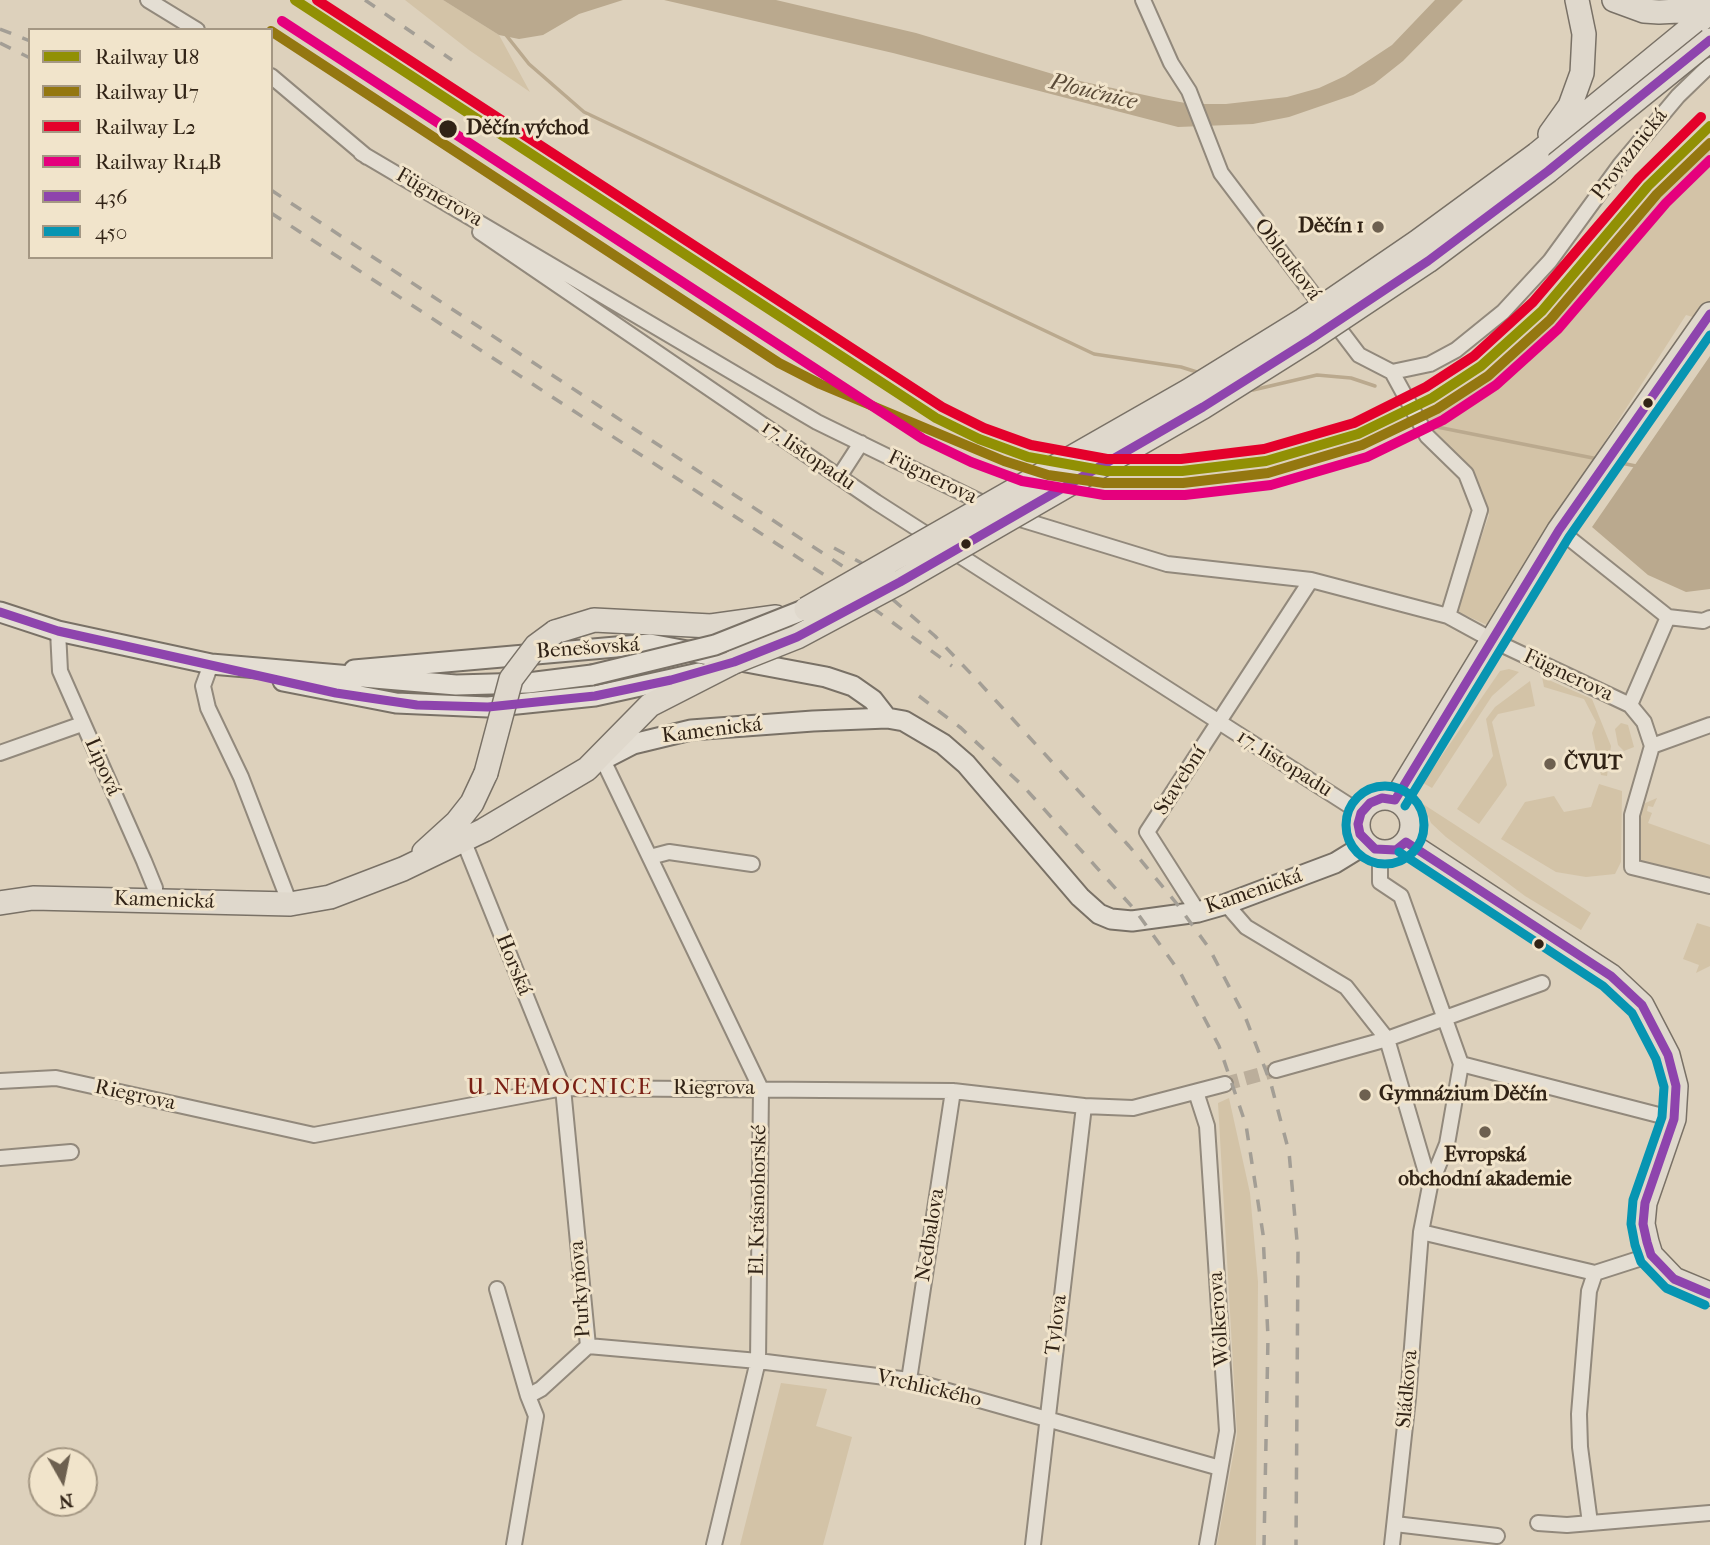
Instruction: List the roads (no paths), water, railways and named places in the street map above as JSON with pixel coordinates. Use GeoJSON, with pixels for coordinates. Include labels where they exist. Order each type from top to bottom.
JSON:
{"type":"FeatureCollection","features":[{"type":"Feature","properties":{"kind":"main road"},"geometry":{"type":"LineString","coordinates":[[1537,154],[1570,106],[1582,73],[1584,34],[1577,0]]}},
{"type":"Feature","properties":{"kind":"main road"},"geometry":{"type":"LineString","coordinates":[[1614,0],[1659,12],[1679,11],[1710,2]]}},
{"type":"Feature","properties":{"kind":"main road"},"geometry":{"type":"LineString","coordinates":[[403,869],[457,822],[472,803],[486,773],[511,679],[536,646],[555,632],[594,620],[685,626],[727,625],[806,609],[1200,384],[1417,242],[1537,154],[1710,12]]}},
{"type":"Feature","properties":{"kind":"main road"},"geometry":{"type":"LineString","coordinates":[[595,764],[641,713],[673,692],[734,662],[797,637],[900,582],[1192,414],[1311,339],[1428,261],[1548,171],[1710,40]]}},
{"type":"Feature","properties":{"kind":"main road"},"geometry":{"type":"LineString","coordinates":[[1395,800],[1559,530],[1710,314]]}},
{"type":"Feature","properties":{"kind":"main road","name":"Kamenická"},"geometry":{"type":"LineString","coordinates":[[0,903],[33,898],[289,905],[330,897],[464,842],[595,764]]}},
{"type":"Feature","properties":{"kind":"main road"},"geometry":{"type":"LineString","coordinates":[[1382,798],[1395,800],[1406,807],[1412,818],[1412,831],[1406,842],[1396,850],[1375,848],[1360,835],[1361,813],[1370,803],[1382,798]]}},
{"type":"Feature","properties":{"kind":"main road"},"geometry":{"type":"LineString","coordinates":[[1406,842],[1611,976],[1642,1005],[1655,1028],[1674,1074],[1674,1119],[1646,1203],[1643,1224],[1651,1255],[1674,1279],[1706,1290]]}},
{"type":"Feature","properties":{"kind":"street"},"geometry":{"type":"LineString","coordinates":[[148,0],[194,28]]}},
{"type":"Feature","properties":{"kind":"street","name":"Oblouková"},"geometry":{"type":"LineString","coordinates":[[1143,0],[1171,63],[1189,91],[1221,173],[1359,355],[1392,372]]}},
{"type":"Feature","properties":{"kind":"street","name":"Provaznická"},"geometry":{"type":"LineString","coordinates":[[1392,372],[1430,364],[1456,350],[1503,312],[1550,261],[1620,165],[1678,96],[1710,65]]}},
{"type":"Feature","properties":{"kind":"street","name":"17. listopadu"},"geometry":{"type":"LineString","coordinates":[[273,78],[361,153],[839,477],[1361,813]]}},
{"type":"Feature","properties":{"kind":"street","name":"Fügnerova"},"geometry":{"type":"LineString","coordinates":[[361,153],[817,422],[1007,515],[1167,564],[1311,580],[1448,616],[1492,640],[1630,705]]}},
{"type":"Feature","properties":{"kind":"street"},"geometry":{"type":"LineString","coordinates":[[1392,372],[1427,436],[1466,474],[1480,510],[1448,616]]}},
{"type":"Feature","properties":{"kind":"street"},"geometry":{"type":"LineString","coordinates":[[839,477],[861,443]]}},
{"type":"Feature","properties":{"kind":"street"},"geometry":{"type":"LineString","coordinates":[[1559,530],[1668,617],[1703,621],[1710,618]]}},
{"type":"Feature","properties":{"kind":"street","name":"Stavební"},"geometry":{"type":"LineString","coordinates":[[1198,912],[1147,832],[1311,580]]}},
{"type":"Feature","properties":{"kind":"street","name":"Benešovská"},"geometry":{"type":"LineString","coordinates":[[0,612],[58,631],[211,664],[456,685],[528,683],[592,675],[702,649],[806,609]]}},
{"type":"Feature","properties":{"kind":"street"},"geometry":{"type":"LineString","coordinates":[[1668,617],[1630,705],[1644,722],[1652,746],[1632,815],[1632,867],[1710,886]]}},
{"type":"Feature","properties":{"kind":"street","name":"Lipová"},"geometry":{"type":"LineString","coordinates":[[58,631],[60,671],[144,861],[155,888],[156,901]]}},
{"type":"Feature","properties":{"kind":"street","name":"Benešovská"},"geometry":{"type":"LineString","coordinates":[[314,673],[650,644],[826,677],[853,686],[873,700],[887,718]]}},
{"type":"Feature","properties":{"kind":"street"},"geometry":{"type":"LineString","coordinates":[[289,905],[242,776],[208,708],[203,686],[211,664],[336,693],[416,705],[488,707],[595,696],[671,680],[734,662]]}},
{"type":"Feature","properties":{"kind":"street","name":"Kamenická"},"geometry":{"type":"LineString","coordinates":[[595,764],[633,744],[691,730],[887,718],[920,729],[966,764],[1098,914],[1132,921],[1198,912],[1226,904],[1375,848]]}},
{"type":"Feature","properties":{"kind":"street"},"geometry":{"type":"LineString","coordinates":[[0,753],[82,724]]}},
{"type":"Feature","properties":{"kind":"street"},"geometry":{"type":"LineString","coordinates":[[1652,746],[1710,725]]}},
{"type":"Feature","properties":{"kind":"street","name":"El. Krásnohorské"},"geometry":{"type":"LineString","coordinates":[[595,764],[650,857],[761,1089],[758,1361],[714,1545]]}},
{"type":"Feature","properties":{"kind":"street","name":"Horská"},"geometry":{"type":"LineString","coordinates":[[464,842],[563,1088]]}},
{"type":"Feature","properties":{"kind":"street"},"geometry":{"type":"LineString","coordinates":[[1375,848],[1380,863],[1380,882],[1401,897],[1461,1064],[1674,1119]]}},
{"type":"Feature","properties":{"kind":"street"},"geometry":{"type":"LineString","coordinates":[[650,857],[669,852],[752,864]]}},
{"type":"Feature","properties":{"kind":"street"},"geometry":{"type":"LineString","coordinates":[[1226,904],[1246,927],[1346,987],[1387,1039],[1430,1186]]}},
{"type":"Feature","properties":{"kind":"street"},"geometry":{"type":"LineString","coordinates":[[1276,1070],[1387,1039],[1542,983]]}},
{"type":"Feature","properties":{"kind":"street","name":"Sládkova"},"geometry":{"type":"LineString","coordinates":[[1392,1545],[1421,1232],[1430,1186],[1447,1144],[1461,1064]]}},
{"type":"Feature","properties":{"kind":"street","name":"Riegrova"},"geometry":{"type":"LineString","coordinates":[[0,1082],[56,1078],[314,1135],[563,1088],[953,1091],[1084,1106],[1133,1108],[1225,1084]]}},
{"type":"Feature","properties":{"kind":"street","name":"Purkyňova"},"geometry":{"type":"LineString","coordinates":[[528,1396],[541,1389],[588,1346],[563,1088]]}},
{"type":"Feature","properties":{"kind":"street","name":"Nedbalova"},"geometry":{"type":"LineString","coordinates":[[909,1380],[953,1091]]}},
{"type":"Feature","properties":{"kind":"street","name":"Wolkerova"},"geometry":{"type":"LineString","coordinates":[[1195,1092],[1207,1126],[1227,1431],[1208,1545]]}},
{"type":"Feature","properties":{"kind":"street","name":"Tylova"},"geometry":{"type":"LineString","coordinates":[[1033,1545],[1045,1420],[1084,1106]]}},
{"type":"Feature","properties":{"kind":"street"},"geometry":{"type":"LineString","coordinates":[[0,1158],[71,1152]]}},
{"type":"Feature","properties":{"kind":"street"},"geometry":{"type":"LineString","coordinates":[[1421,1232],[1595,1273],[1651,1255]]}},
{"type":"Feature","properties":{"kind":"street"},"geometry":{"type":"LineString","coordinates":[[1590,1523],[1580,1447],[1580,1402],[1589,1291],[1595,1273]]}},
{"type":"Feature","properties":{"kind":"street"},"geometry":{"type":"LineString","coordinates":[[497,1290],[536,1416],[514,1545]]}},
{"type":"Feature","properties":{"kind":"street","name":"Vrchlického"},"geometry":{"type":"LineString","coordinates":[[588,1346],[758,1361],[909,1380],[1220,1468]]}},
{"type":"Feature","properties":{"kind":"street"},"geometry":{"type":"LineString","coordinates":[[1538,1523],[1590,1523],[1710,1513]]}},
{"type":"Feature","properties":{"kind":"street"},"geometry":{"type":"LineString","coordinates":[[1395,1524],[1497,1535]]}},
{"type":"Feature","properties":{"kind":"water"},"geometry":{"type":"Polygon","coordinates":[[[443,0],[623,0],[579,14],[543,35],[519,39],[499,35],[443,0]]]}},
{"type":"Feature","properties":{"kind":"water","name":"Ploučnice"},"geometry":{"type":"Polygon","coordinates":[[[664,0],[776,0],[916,33],[1066,78],[1191,104],[1226,104],[1287,97],[1319,88],[1345,76],[1392,45],[1435,0],[1463,0],[1403,61],[1374,84],[1353,95],[1289,117],[1253,124],[1178,127],[893,53],[664,0]]]}},
{"type":"Feature","properties":{"kind":"water"},"geometry":{"type":"Polygon","coordinates":[[[1710,356],[1710,589],[1686,592],[1648,575],[1592,527],[1710,356]]]}},
{"type":"Feature","properties":{"kind":"waterway"},"geometry":{"type":"LineString","coordinates":[[506,35],[529,64],[584,112],[1094,354],[1181,367],[1200,373]]}},
{"type":"Feature","properties":{"kind":"waterway"},"geometry":{"type":"LineString","coordinates":[[1247,388],[1253,390],[1317,375],[1351,378],[1375,386]]}},
{"type":"Feature","properties":{"kind":"waterway"},"geometry":{"type":"LineString","coordinates":[[1432,426],[1598,459]]}},
{"type":"Feature","properties":{"kind":"waterway"},"geometry":{"type":"LineString","coordinates":[[1616,462],[1636,466]]}},
{"type":"Feature","properties":{"kind":"tunnel"},"geometry":{"type":"LineString","coordinates":[[1225,1084],[1276,1070]]}},
{"type":"Feature","properties":{"kind":"railway"},"geometry":{"type":"LineString","coordinates":[[365,0],[452,60]]}},
{"type":"Feature","properties":{"kind":"railway"},"geometry":{"type":"LineString","coordinates":[[0,29],[28,40]]}},
{"type":"Feature","properties":{"kind":"railway"},"geometry":{"type":"LineString","coordinates":[[0,43],[28,57]]}},
{"type":"Feature","properties":{"kind":"railway"},"geometry":{"type":"LineString","coordinates":[[273,191],[891,598],[935,636],[976,679],[1129,846],[1177,904],[1209,948],[1246,1019],[1271,1084],[1289,1152],[1298,1252],[1296,1545]]}},
{"type":"Feature","properties":{"kind":"railway"},"geometry":{"type":"LineString","coordinates":[[273,214],[855,595],[952,666]]}},
{"type":"Feature","properties":{"kind":"railway"},"geometry":{"type":"LineString","coordinates":[[834,548],[893,580]]}},
{"type":"Feature","properties":{"kind":"railway"},"geometry":{"type":"LineString","coordinates":[[919,696],[961,728],[1024,787],[1135,910],[1181,974],[1219,1046],[1246,1125],[1263,1234],[1268,1337],[1264,1545]]}},
{"type":"Feature","properties":{"kind":"rail line","name":"U8"},"geometry":{"type":"LineString","coordinates":[[295,0],[936,418],[979,439],[1028,457],[1106,471],[1182,471],[1266,461],[1358,434],[1432,398],[1481,366],[1542,311],[1648,186],[1710,126]]}},
{"type":"Feature","properties":{"kind":"rail line","name":"L2"},"geometry":{"type":"LineString","coordinates":[[317,0],[942,407],[984,428],[1031,445],[1107,459],[1181,459],[1264,449],[1354,423],[1426,387],[1474,356],[1533,302],[1639,178],[1701,117]]}},
{"type":"Feature","properties":{"kind":"rail line","name":"R14B"},"geometry":{"type":"LineString","coordinates":[[282,21],[923,439],[971,462],[1022,481],[1104,495],[1185,495],[1271,485],[1367,457],[1443,420],[1496,385],[1558,329],[1666,203],[1710,160]]}},
{"type":"Feature","properties":{"kind":"rail line","name":"U7"},"geometry":{"type":"LineString","coordinates":[[273,32],[779,363],[820,384],[1004,461],[1048,475],[1104,483],[1183,483],[1268,473],[1362,445],[1437,409],[1488,376],[1550,320],[1657,194],[1710,143]]}},
{"type":"Feature","properties":{"kind":"place","name":"Děčín východ"},"geometry":{"type":"Point","coordinates":[448,129]}},
{"type":"Feature","properties":{"kind":"place","name":"Děčín 1"},"geometry":{"type":"Point","coordinates":[1378,227]}},
{"type":"Feature","properties":{"kind":"place","name":"ČVUT"},"geometry":{"type":"Point","coordinates":[1550,764]}},
{"type":"Feature","properties":{"kind":"place","name":"Gymnázium Děčín"},"geometry":{"type":"Point","coordinates":[1365,1095]}},
{"type":"Feature","properties":{"kind":"place","name":"Evropská obchodní akademie"},"geometry":{"type":"Point","coordinates":[1485,1132]}},
{"type":"Feature","properties":{"kind":"district","name":"U NEMOCNICE"},"geometry":{"type":"Point","coordinates":[560,1088]}}]}
